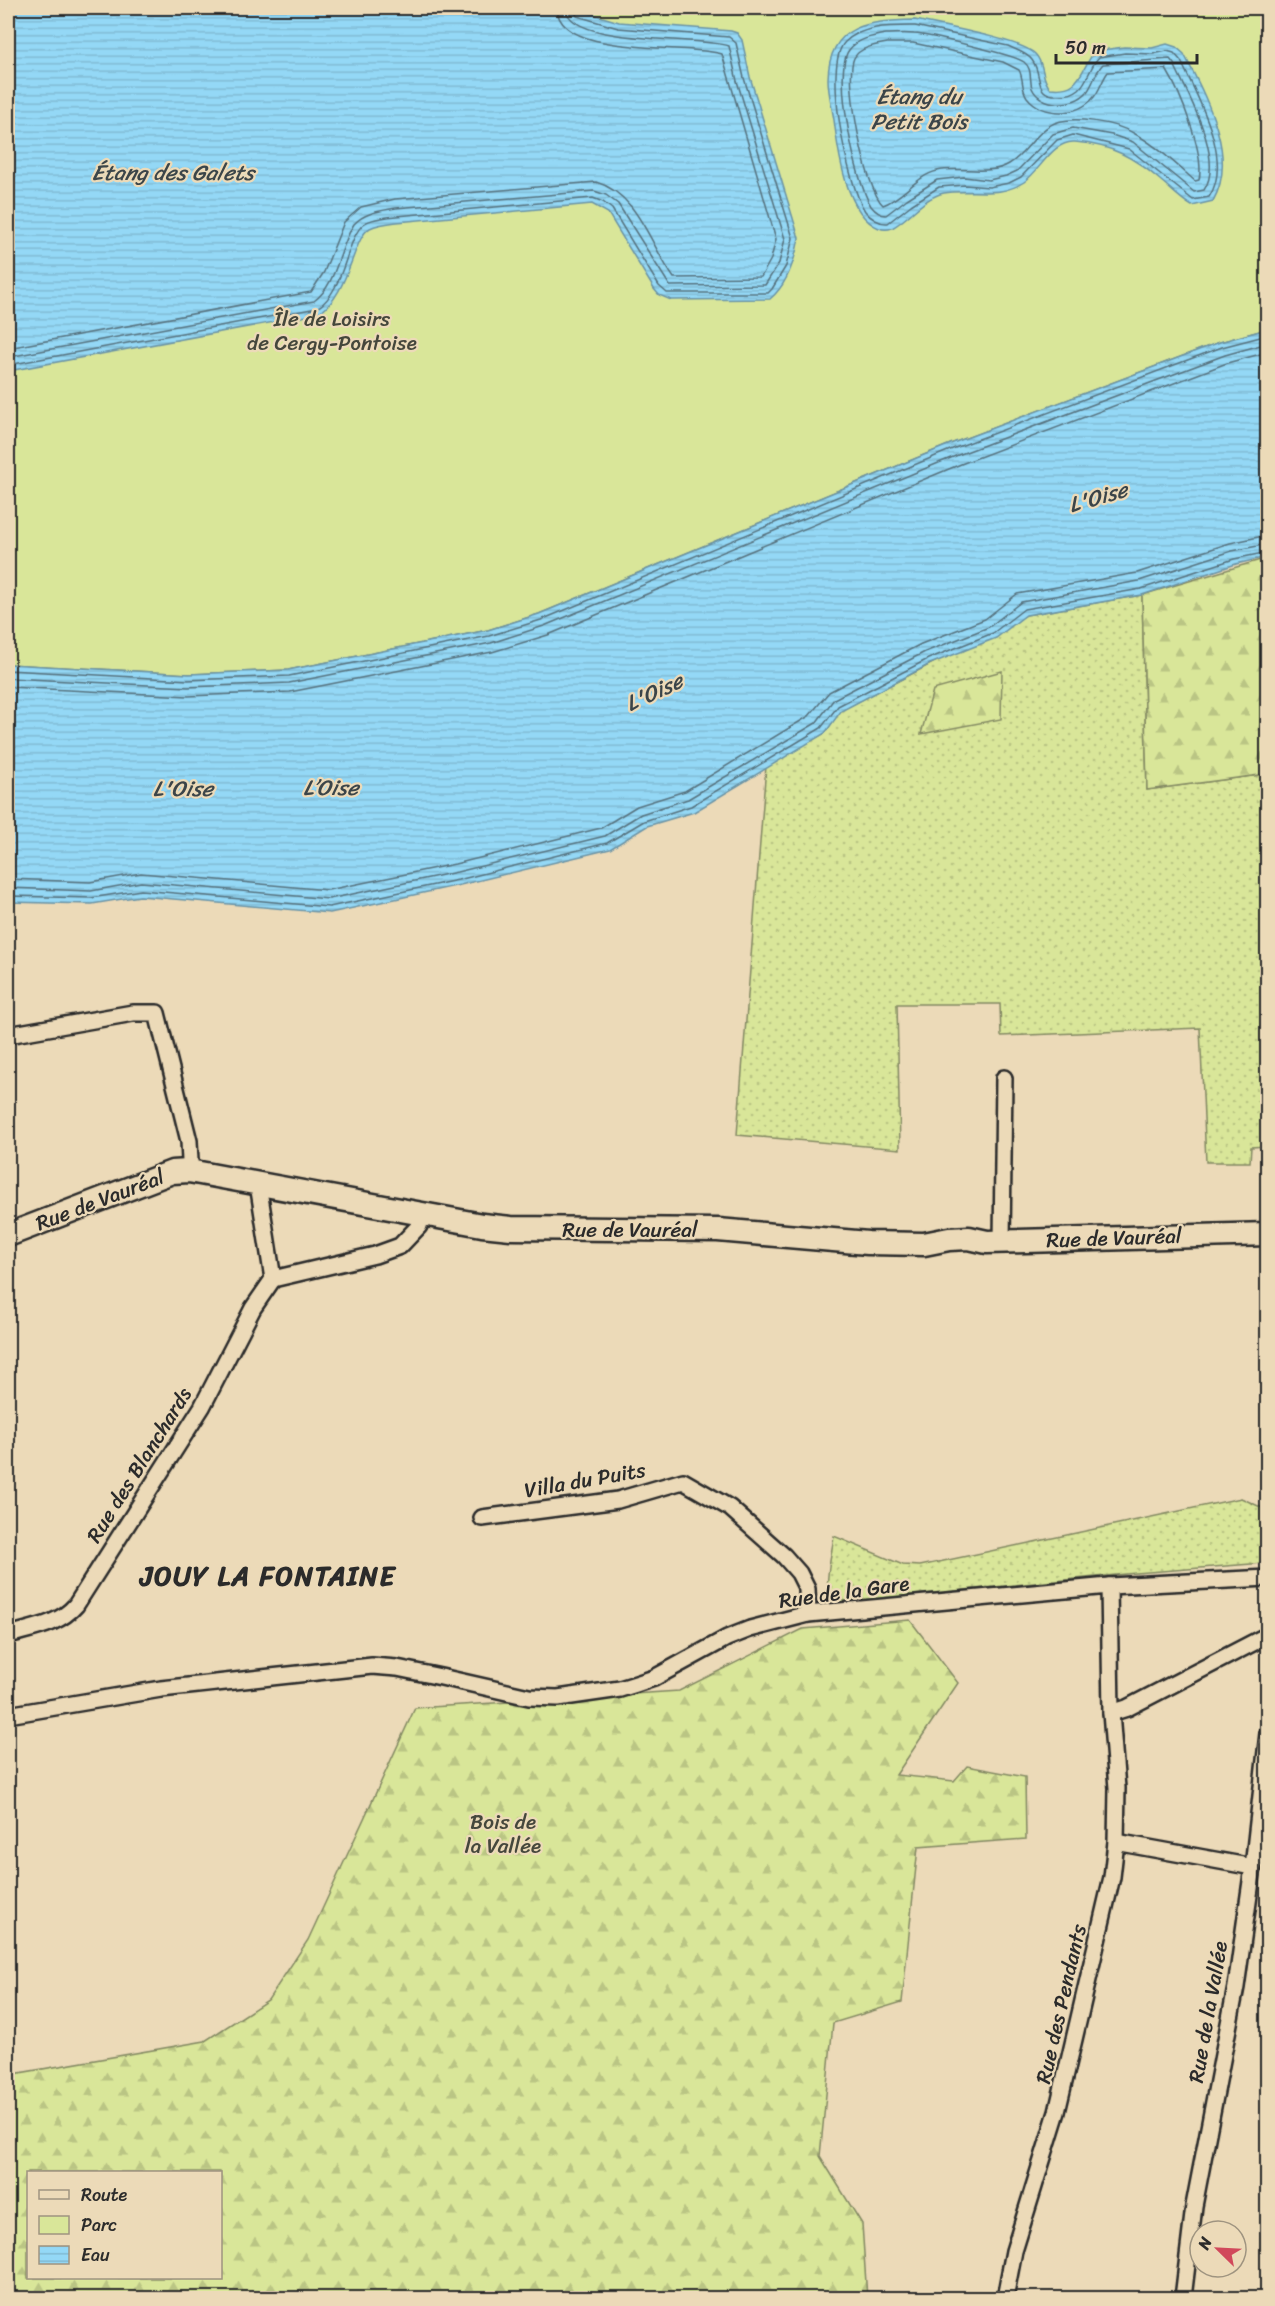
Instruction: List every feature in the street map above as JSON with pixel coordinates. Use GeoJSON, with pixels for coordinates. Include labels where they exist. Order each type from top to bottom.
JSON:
{"type":"FeatureCollection","features":[{"type":"Feature","properties":{"kind":"street"},"geometry":{"type":"LineString","coordinates":[[8,1035],[133,1013],[157,1013],[189,1141],[189,1171]]}},
{"type":"Feature","properties":{"kind":"street"},"geometry":{"type":"LineString","coordinates":[[1002,1242],[1004,1078]]}},
{"type":"Feature","properties":{"kind":"street","name":"Rue de Vauréal"},"geometry":{"type":"LineString","coordinates":[[8,1235],[172,1172],[189,1171],[482,1225],[512,1228],[718,1230],[868,1243],[924,1244],[969,1238],[987,1242],[1002,1242],[1268,1234]]}},
{"type":"Feature","properties":{"kind":"street"},"geometry":{"type":"LineString","coordinates":[[258,1184],[273,1279],[375,1255],[400,1245],[419,1226],[423,1213]]}},
{"type":"Feature","properties":{"kind":"street","name":"Rue des Blanchards"},"geometry":{"type":"LineString","coordinates":[[8,1635],[57,1621],[69,1614],[76,1605],[202,1407],[253,1308],[273,1279]]}},
{"type":"Feature","properties":{"kind":"street","name":"Villa du Puits"},"geometry":{"type":"LineString","coordinates":[[482,1518],[618,1500],[683,1481],[730,1508],[784,1556],[799,1573],[807,1589],[808,1614]]}},
{"type":"Feature","properties":{"kind":"street","name":"Rue de la Gare"},"geometry":{"type":"LineString","coordinates":[[8,1714],[161,1689],[372,1666],[397,1668],[529,1697],[558,1698],[620,1689],[636,1684],[654,1677],[727,1638],[750,1629],[808,1614],[1108,1586],[1268,1578]]}},
{"type":"Feature","properties":{"kind":"street","name":"Rue des Pendants"},"geometry":{"type":"LineString","coordinates":[[1005,2298],[1014,2251],[1057,2112],[1108,1896],[1116,1842],[1117,1788],[1111,1713],[1108,1586]]}},
{"type":"Feature","properties":{"kind":"street"},"geometry":{"type":"LineString","coordinates":[[1111,1713],[1127,1708],[1268,1635]]}},
{"type":"Feature","properties":{"kind":"street","name":"Rue de la Vallée"},"geometry":{"type":"LineString","coordinates":[[1183,2298],[1194,2206],[1206,2134],[1229,2029],[1253,1866],[1268,1732]]}},
{"type":"Feature","properties":{"kind":"street"},"geometry":{"type":"LineString","coordinates":[[1116,1842],[1253,1866]]}},
{"type":"Feature","properties":{"kind":"green space","name":"Île de Loisirs de Cergy-Pontoise"},"geometry":{"type":"Polygon","coordinates":[[[8,8],[1267,8],[1267,329],[1220,342],[953,443],[539,614],[488,630],[288,670],[189,674],[8,664],[8,8]]]}},
{"type":"Feature","properties":{"kind":"green space"},"geometry":{"type":"Polygon","coordinates":[[[1267,558],[1267,774],[1147,790],[1142,595],[1267,558]]]}},
{"type":"Feature","properties":{"kind":"green space"},"geometry":{"type":"Polygon","coordinates":[[[1142,595],[1147,790],[1267,774],[1267,1146],[1251,1147],[1250,1162],[1206,1162],[1200,1028],[1001,1036],[1000,1004],[897,1004],[900,1149],[737,1135],[766,766],[825,733],[840,711],[1026,615],[1142,595]]]}},
{"type":"Feature","properties":{"kind":"green space"},"geometry":{"type":"Polygon","coordinates":[[[1002,671],[1001,719],[921,734],[933,690],[1002,671]]]}},
{"type":"Feature","properties":{"kind":"green space"},"geometry":{"type":"Polygon","coordinates":[[[1241,1498],[1267,1510],[1267,1561],[1264,1563],[1136,1573],[832,1603],[829,1597],[828,1580],[834,1536],[903,1565],[920,1566],[1241,1498]]]}},
{"type":"Feature","properties":{"kind":"green space","name":"Bois de la Vallée"},"geometry":{"type":"Polygon","coordinates":[[[910,1620],[958,1683],[896,1775],[954,1781],[967,1766],[1025,1777],[1026,1839],[918,1847],[902,2002],[833,2023],[820,2156],[862,2224],[867,2298],[8,2298],[8,2075],[205,2041],[268,2000],[308,1940],[415,1708],[679,1691],[803,1629],[910,1620]]]}},
{"type":"Feature","properties":{"kind":"water","name":"Étang des Galets"},"geometry":{"type":"Polygon","coordinates":[[[8,8],[573,8],[619,22],[731,31],[737,33],[742,40],[750,77],[799,238],[793,263],[782,286],[770,299],[671,300],[659,295],[654,289],[608,213],[592,204],[391,223],[370,228],[364,234],[337,294],[318,314],[8,371],[8,8]]]}},
{"type":"Feature","properties":{"kind":"water","name":"Étang du Petit Bois"},"geometry":{"type":"Polygon","coordinates":[[[915,20],[980,34],[1028,49],[1039,59],[1045,80],[1050,88],[1068,87],[1074,84],[1095,51],[1124,47],[1152,48],[1167,44],[1176,47],[1184,54],[1201,88],[1221,146],[1220,183],[1213,201],[1192,206],[1131,159],[1111,149],[1075,142],[1067,143],[1053,151],[1030,177],[1014,187],[995,192],[954,192],[937,195],[923,203],[892,228],[885,230],[879,228],[868,221],[859,210],[851,196],[841,164],[829,89],[830,60],[836,46],[844,36],[855,29],[868,24],[915,20]]]}},
{"type":"Feature","properties":{"kind":"water","name":"L’Oise"},"geometry":{"type":"Polygon","coordinates":[[[1267,329],[1267,557],[1236,564],[1142,595],[1026,615],[996,638],[930,664],[841,711],[825,733],[694,812],[647,826],[610,849],[330,913],[140,896],[92,904],[8,902],[8,664],[189,674],[288,670],[488,630],[539,614],[953,443],[1220,342],[1267,329]]]}},
{"type":"Feature","properties":{"kind":"district","name":"JOUY LA FONTAINE"},"geometry":{"type":"Point","coordinates":[268,1576]}},
{"type":"Feature","properties":{"kind":"water label","name":"L'Oise"},"geometry":{"type":"Point","coordinates":[1098,497]}},
{"type":"Feature","properties":{"kind":"water label","name":"L'Oise"},"geometry":{"type":"Point","coordinates":[654,692]}},
{"type":"Feature","properties":{"kind":"water label","name":"L'Oise"},"geometry":{"type":"Point","coordinates":[183,788]}}]}
